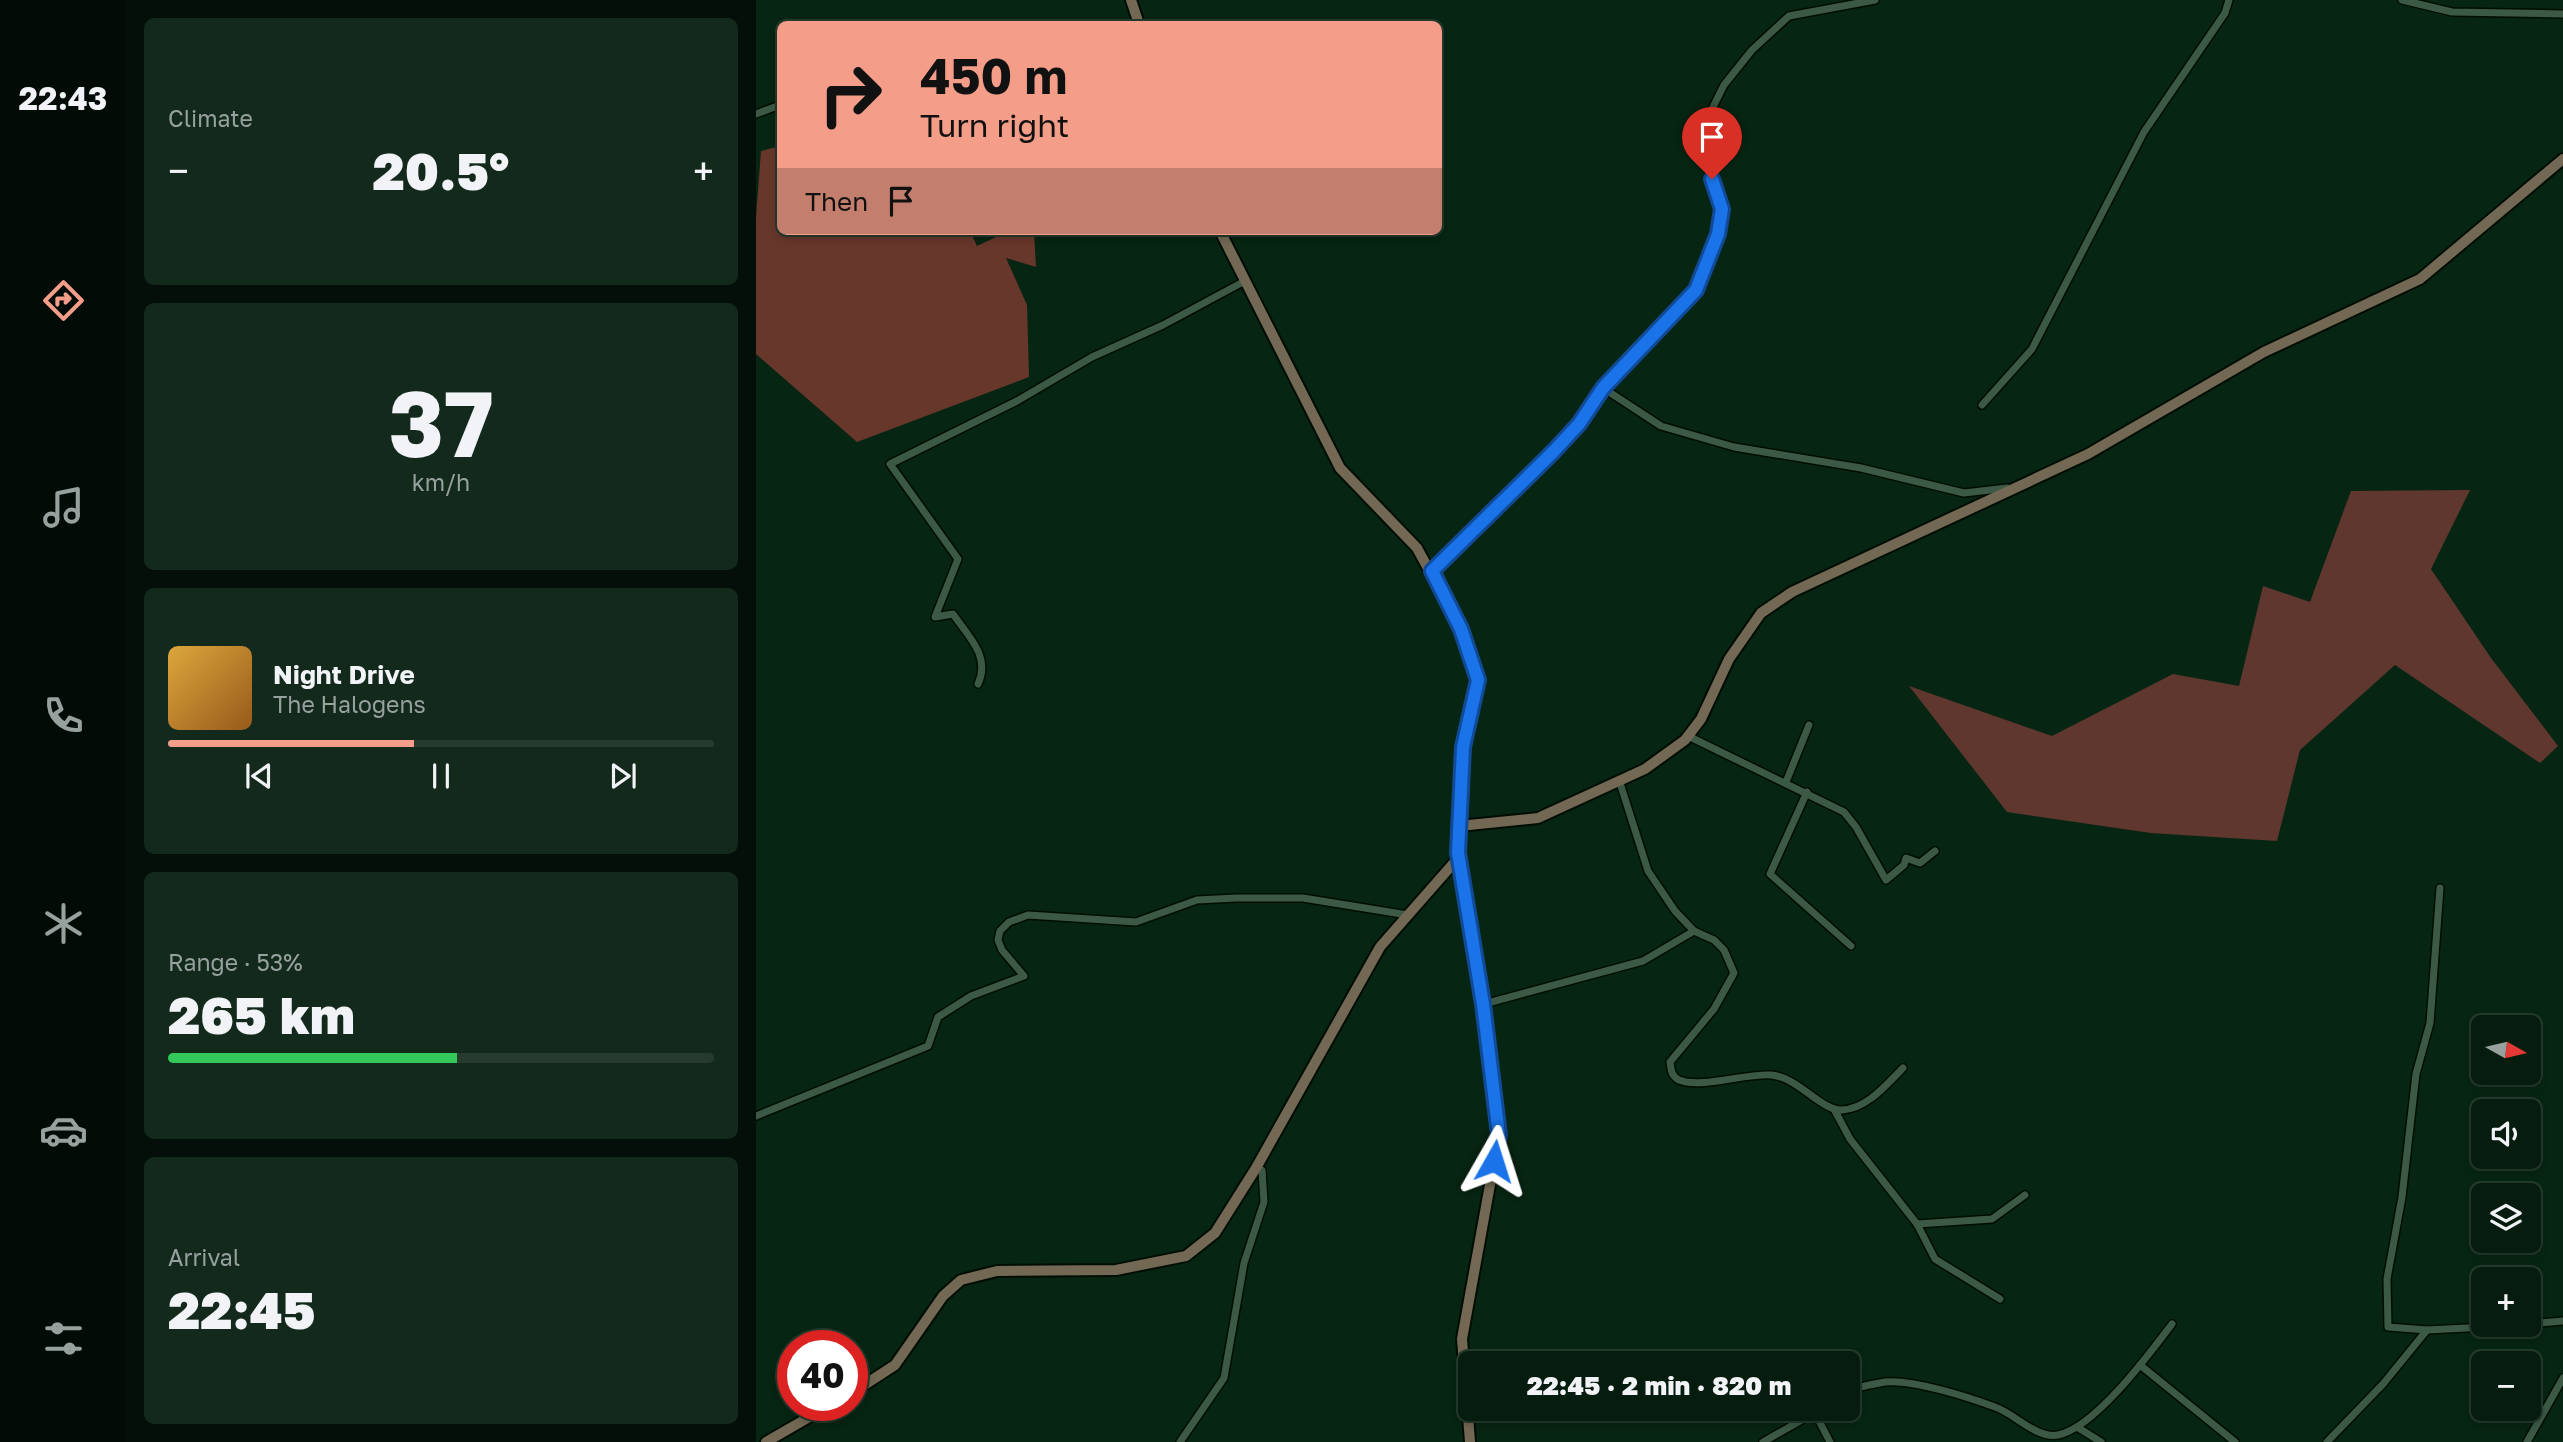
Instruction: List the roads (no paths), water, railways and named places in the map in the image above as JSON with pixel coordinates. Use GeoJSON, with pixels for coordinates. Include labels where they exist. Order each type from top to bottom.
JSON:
{"type":"FeatureCollection","features":[{"type":"Feature","properties":{"kind":"street"},"geometry":{"type":"LineString","coordinates":[[1131,0],[1138,21]]}},
{"type":"Feature","properties":{"kind":"street"},"geometry":{"type":"LineString","coordinates":[[1432,571],[1579,424],[1603,388],[1696,290],[1718,234],[1722,209],[1699,143],[1699,135],[1724,85],[1752,50],[1788,16],[1875,0]]}},
{"type":"Feature","properties":{"kind":"street"},"geometry":{"type":"LineString","coordinates":[[1982,405],[2032,349],[2144,132],[2225,13],[2229,0]]}},
{"type":"Feature","properties":{"kind":"street"},"geometry":{"type":"LineString","coordinates":[[2402,0],[2452,12],[2563,15]]}},
{"type":"Feature","properties":{"kind":"street"},"geometry":{"type":"LineString","coordinates":[[756,114],[777,106]]}},
{"type":"Feature","properties":{"kind":"street"},"geometry":{"type":"LineString","coordinates":[[1459,826],[1538,818],[1620,783],[1688,736],[1701,719],[1729,659],[1761,613],[1792,592],[1954,514],[2088,454],[2264,352],[2420,279],[2563,159]]}},
{"type":"Feature","properties":{"kind":"street"},"geometry":{"type":"LineString","coordinates":[[1222,235],[1340,468],[1417,548],[1432,571],[1461,629],[1478,680],[1463,747],[1459,857],[1483,1004],[1499,1135],[1462,1339],[1470,1442]]}},
{"type":"Feature","properties":{"kind":"street"},"geometry":{"type":"LineString","coordinates":[[978,684],[983,673],[983,657],[953,614],[935,617],[958,559],[890,464],[1017,401],[1092,357],[1163,325],[1244,282]]}},
{"type":"Feature","properties":{"kind":"street"},"geometry":{"type":"LineString","coordinates":[[1603,388],[1661,426],[1734,447],[1861,468],[1964,493],[2019,487]]}},
{"type":"Feature","properties":{"kind":"street"},"geometry":{"type":"LineString","coordinates":[[1786,782],[1809,724]]}},
{"type":"Feature","properties":{"kind":"street"},"geometry":{"type":"LineString","coordinates":[[1688,736],[1844,812],[1856,827],[1886,880],[1903,865],[1906,858],[1920,863],[1935,850]]}},
{"type":"Feature","properties":{"kind":"street"},"geometry":{"type":"LineString","coordinates":[[1620,783],[1648,871],[1675,911],[1694,930],[1714,940],[1724,950],[1734,973],[1714,1009],[1670,1062],[1672,1073],[1678,1079],[1692,1081],[1769,1075],[1788,1078],[1834,1109],[1843,1110],[1859,1105],[1881,1091],[1903,1068]]}},
{"type":"Feature","properties":{"kind":"street"},"geometry":{"type":"LineString","coordinates":[[1807,792],[1770,874],[1851,946]]}},
{"type":"Feature","properties":{"kind":"street"},"geometry":{"type":"LineString","coordinates":[[868,1383],[895,1366],[943,1296],[961,1280],[997,1271],[1116,1270],[1186,1256],[1215,1233],[1256,1168],[1380,947],[1459,857]]}},
{"type":"Feature","properties":{"kind":"street"},"geometry":{"type":"LineString","coordinates":[[2440,888],[2430,1023],[2416,1074],[2402,1197],[2387,1279],[2388,1327],[2427,1330],[2471,1328]]}},
{"type":"Feature","properties":{"kind":"street"},"geometry":{"type":"LineString","coordinates":[[756,1116],[928,1046],[939,1017],[971,996],[1024,976],[1002,950],[998,940],[1000,931],[1009,922],[1028,915],[1136,922],[1197,900],[1303,898],[1408,915]]}},
{"type":"Feature","properties":{"kind":"street"},"geometry":{"type":"LineString","coordinates":[[1483,1004],[1643,961],[1694,930]]}},
{"type":"Feature","properties":{"kind":"street"},"geometry":{"type":"LineString","coordinates":[[1834,1109],[1850,1139],[1917,1224],[1935,1259],[2000,1299]]}},
{"type":"Feature","properties":{"kind":"street"},"geometry":{"type":"LineString","coordinates":[[1180,1442],[1224,1378],[1244,1262],[1264,1202],[1262,1170],[1256,1168]]}},
{"type":"Feature","properties":{"kind":"street"},"geometry":{"type":"LineString","coordinates":[[1917,1224],[1992,1219],[2025,1195]]}},
{"type":"Feature","properties":{"kind":"street"},"geometry":{"type":"LineString","coordinates":[[2541,1323],[2563,1321]]}},
{"type":"Feature","properties":{"kind":"street"},"geometry":{"type":"LineString","coordinates":[[1860,1388],[1887,1382],[1915,1385],[1997,1407],[2036,1430],[2056,1436],[2077,1427],[2129,1380],[2172,1324]]}},
{"type":"Feature","properties":{"kind":"street"},"geometry":{"type":"LineString","coordinates":[[2327,1442],[2383,1384],[2427,1330]]}},
{"type":"Feature","properties":{"kind":"street"},"geometry":{"type":"LineString","coordinates":[[2140,1365],[2235,1442]]}},
{"type":"Feature","properties":{"kind":"street"},"geometry":{"type":"LineString","coordinates":[[2527,1442],[2563,1378]]}},
{"type":"Feature","properties":{"kind":"street"},"geometry":{"type":"LineString","coordinates":[[766,1442],[802,1421]]}},
{"type":"Feature","properties":{"kind":"street"},"geometry":{"type":"LineString","coordinates":[[1763,1442],[1800,1421]]}},
{"type":"Feature","properties":{"kind":"street"},"geometry":{"type":"LineString","coordinates":[[1822,1421],[1830,1442]]}},
{"type":"Feature","properties":{"kind":"street"},"geometry":{"type":"LineString","coordinates":[[2077,1427],[2101,1442]]}}]}
